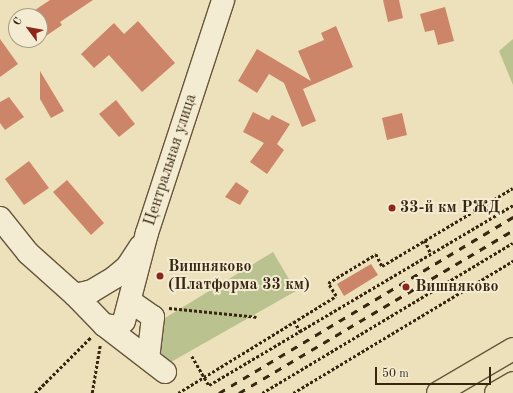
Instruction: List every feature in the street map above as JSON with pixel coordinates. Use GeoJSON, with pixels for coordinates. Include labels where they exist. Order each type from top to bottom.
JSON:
{"type":"FeatureCollection","features":[{"type":"Feature","properties":{"kind":"main road"},"geometry":{"type":"LineString","coordinates":[[438,393],[513,348]]}},
{"type":"Feature","properties":{"kind":"main road"},"geometry":{"type":"LineString","coordinates":[[496,393],[513,383]]}},
{"type":"Feature","properties":{"kind":"street","name":"Центральная улица"},"geometry":{"type":"LineString","coordinates":[[114,323],[130,301],[147,233],[223,0]]}},
{"type":"Feature","properties":{"kind":"street"},"geometry":{"type":"LineString","coordinates":[[0,218],[28,253],[76,295],[114,323],[148,359],[165,372]]}},
{"type":"Feature","properties":{"kind":"street"},"geometry":{"type":"LineString","coordinates":[[76,295],[92,291],[115,277],[135,256],[147,233]]}},
{"type":"Feature","properties":{"kind":"street"},"geometry":{"type":"LineString","coordinates":[[130,301],[153,317],[148,359]]}},
{"type":"Feature","properties":{"kind":"path"},"geometry":{"type":"LineString","coordinates":[[178,393],[203,376],[336,296],[328,283],[376,254],[382,266],[513,188]]}},
{"type":"Feature","properties":{"kind":"path"},"geometry":{"type":"LineString","coordinates":[[192,356],[209,386],[513,205]]}},
{"type":"Feature","properties":{"kind":"path"},"geometry":{"type":"LineString","coordinates":[[425,240],[431,254]]}},
{"type":"Feature","properties":{"kind":"path"},"geometry":{"type":"LineString","coordinates":[[262,393],[513,243]]}},
{"type":"Feature","properties":{"kind":"path"},"geometry":{"type":"LineString","coordinates":[[293,393],[513,261]]}},
{"type":"Feature","properties":{"kind":"path"},"geometry":{"type":"LineString","coordinates":[[169,308],[257,317]]}},
{"type":"Feature","properties":{"kind":"path"},"geometry":{"type":"LineString","coordinates":[[294,321],[301,332]]}},
{"type":"Feature","properties":{"kind":"path"},"geometry":{"type":"LineString","coordinates":[[35,393],[114,323]]}},
{"type":"Feature","properties":{"kind":"path"},"geometry":{"type":"LineString","coordinates":[[92,393],[114,323]]}},
{"type":"Feature","properties":{"kind":"green space"},"geometry":{"type":"Polygon","coordinates":[[[513,39],[513,85],[499,51],[513,39]]]}},
{"type":"Feature","properties":{"kind":"green space"},"geometry":{"type":"Polygon","coordinates":[[[273,252],[296,291],[171,362],[158,351],[160,321],[273,252]]]}},
{"type":"Feature","properties":{"kind":"building"},"geometry":{"type":"Polygon","coordinates":[[[50,0],[93,0],[60,22],[62,25],[48,35],[48,8],[38,8],[50,0]]]}},
{"type":"Feature","properties":{"kind":"building"},"geometry":{"type":"Polygon","coordinates":[[[383,0],[399,0],[403,18],[388,22],[383,0]]]}},
{"type":"Feature","properties":{"kind":"building"},"geometry":{"type":"Polygon","coordinates":[[[445,7],[454,41],[438,45],[434,30],[425,32],[420,14],[445,7]]]}},
{"type":"Feature","properties":{"kind":"building"},"geometry":{"type":"Polygon","coordinates":[[[138,21],[175,63],[142,92],[109,55],[94,68],[81,54],[114,23],[124,34],[138,21]]]}},
{"type":"Feature","properties":{"kind":"building"},"geometry":{"type":"Polygon","coordinates":[[[336,26],[353,67],[303,89],[316,121],[302,127],[284,83],[269,74],[257,93],[238,81],[257,49],[311,81],[298,51],[324,40],[321,33],[336,26]]]}},
{"type":"Feature","properties":{"kind":"building"},"geometry":{"type":"Polygon","coordinates":[[[0,39],[18,64],[0,77],[0,39]]]}},
{"type":"Feature","properties":{"kind":"building"},"geometry":{"type":"Polygon","coordinates":[[[40,71],[64,111],[51,118],[40,99],[40,71]]]}},
{"type":"Feature","properties":{"kind":"building"},"geometry":{"type":"Polygon","coordinates":[[[9,97],[24,117],[5,130],[0,123],[0,102],[9,97]]]}},
{"type":"Feature","properties":{"kind":"building"},"geometry":{"type":"Polygon","coordinates":[[[116,100],[135,124],[119,137],[99,114],[116,100]]]}},
{"type":"Feature","properties":{"kind":"building"},"geometry":{"type":"Polygon","coordinates":[[[253,112],[269,120],[272,115],[290,124],[277,144],[284,150],[267,174],[250,162],[264,143],[243,132],[253,112]]]}},
{"type":"Feature","properties":{"kind":"building"},"geometry":{"type":"Polygon","coordinates":[[[402,113],[407,135],[387,140],[382,118],[402,113]]]}},
{"type":"Feature","properties":{"kind":"building"},"geometry":{"type":"Polygon","coordinates":[[[29,161],[49,188],[24,205],[5,179],[29,161]]]}},
{"type":"Feature","properties":{"kind":"building"},"geometry":{"type":"Polygon","coordinates":[[[67,180],[104,223],[91,235],[53,192],[67,180]]]}},
{"type":"Feature","properties":{"kind":"building"},"geometry":{"type":"Polygon","coordinates":[[[236,182],[249,191],[240,205],[225,197],[236,182]]]}},
{"type":"Feature","properties":{"kind":"building"},"geometry":{"type":"Polygon","coordinates":[[[371,264],[378,275],[344,296],[337,284],[371,264]]]}},
{"type":"Feature","properties":{"kind":"railway"},"geometry":{"type":"LineString","coordinates":[[219,393],[513,217]]}},
{"type":"Feature","properties":{"kind":"railway"},"geometry":{"type":"LineString","coordinates":[[239,393],[513,230]]}},
{"type":"Feature","properties":{"kind":"place","name":"33-й км РЖД"},"geometry":{"type":"Point","coordinates":[392,208]}},
{"type":"Feature","properties":{"kind":"place","name":"Вишняково (Платформа 33 км)"},"geometry":{"type":"Point","coordinates":[160,276]}},
{"type":"Feature","properties":{"kind":"place","name":"Вишняково"},"geometry":{"type":"Point","coordinates":[406,287]}}]}
